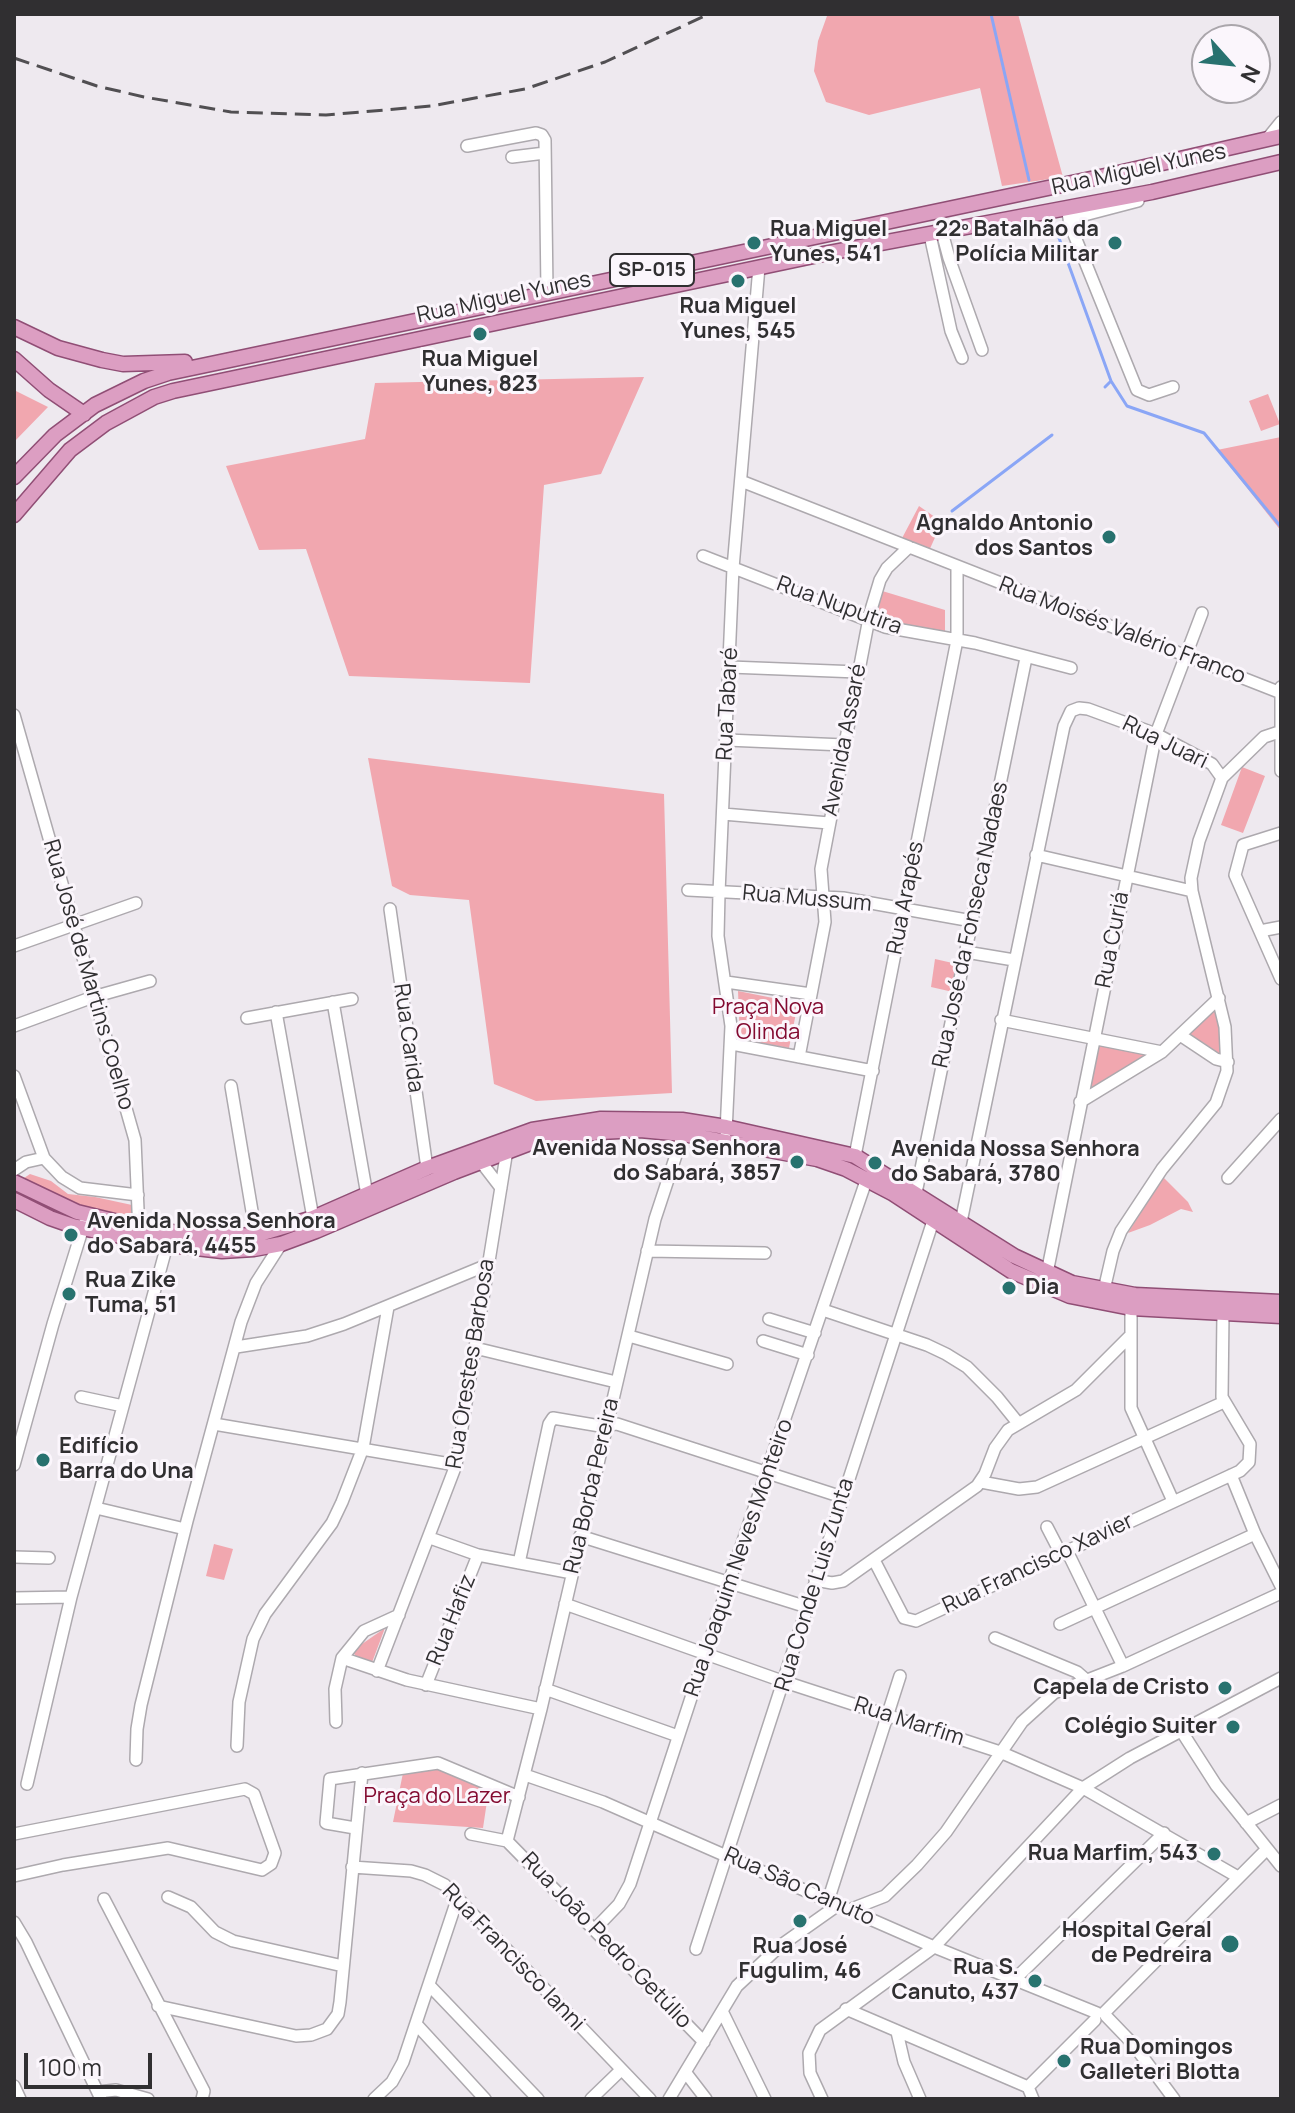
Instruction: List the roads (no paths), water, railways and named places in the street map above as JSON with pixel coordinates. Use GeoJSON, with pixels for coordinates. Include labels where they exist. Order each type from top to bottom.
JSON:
{"type":"FeatureCollection","features":[{"type":"Feature","properties":{"kind":"main road","name":"Rua Miguel Yunes"},"geometry":{"type":"LineString","coordinates":[[14,477],[36,452],[84,414],[144,381],[168,373],[1090,179],[1274,137]]}},
{"type":"Feature","properties":{"kind":"main road"},"geometry":{"type":"LineString","coordinates":[[1220,175],[1218,168],[1221,158],[1238,144]]}},
{"type":"Feature","properties":{"kind":"main road"},"geometry":{"type":"LineString","coordinates":[[1152,192],[1173,176],[1175,158]]}},
{"type":"Feature","properties":{"kind":"main road","name":"Rua Miguel Yunes"},"geometry":{"type":"LineString","coordinates":[[14,515],[70,450],[106,423],[154,397],[173,391],[759,267],[936,233],[1069,218],[1152,192],[1281,162]]}},
{"type":"Feature","properties":{"kind":"main road"},"geometry":{"type":"LineString","coordinates":[[501,322],[504,311],[526,301],[531,295]]}},
{"type":"Feature","properties":{"kind":"main road"},"geometry":{"type":"LineString","coordinates":[[439,334],[458,324],[462,320],[462,311]]}},
{"type":"Feature","properties":{"kind":"main road"},"geometry":{"type":"LineString","coordinates":[[14,327],[58,348],[123,364],[229,359]]}},
{"type":"Feature","properties":{"kind":"main road"},"geometry":{"type":"LineString","coordinates":[[17,364],[84,414],[84,428],[70,450]]}},
{"type":"Feature","properties":{"kind":"main road"},"geometry":{"type":"LineString","coordinates":[[14,484],[35,488]]}},
{"type":"Feature","properties":{"kind":"main road"},"geometry":{"type":"LineString","coordinates":[[14,1200],[50,1218],[139,1233],[204,1237],[256,1235],[313,1218],[493,1142],[563,1124],[641,1118],[682,1120],[817,1159],[867,1178],[974,1249],[1044,1287],[1095,1302],[1131,1308],[1281,1302]]}},
{"type":"Feature","properties":{"kind":"main road"},"geometry":{"type":"LineString","coordinates":[[139,1233],[167,1245],[222,1251],[281,1244],[507,1150],[559,1136],[640,1130],[726,1134],[855,1156],[1014,1256],[1047,1273],[1104,1290],[1223,1313],[1281,1316]]}},
{"type":"Feature","properties":{"kind":"main road"},"geometry":{"type":"LineString","coordinates":[[14,1182],[84,1222]]}},
{"type":"Feature","properties":{"kind":"street"},"geometry":{"type":"LineString","coordinates":[[1274,137],[1281,122]]}},
{"type":"Feature","properties":{"kind":"street"},"geometry":{"type":"LineString","coordinates":[[467,146],[536,133],[545,140],[547,291]]}},
{"type":"Feature","properties":{"kind":"street"},"geometry":{"type":"LineString","coordinates":[[512,157],[545,153]]}},
{"type":"Feature","properties":{"kind":"street"},"geometry":{"type":"LineString","coordinates":[[1069,218],[1137,390],[1149,395],[1173,387]]}},
{"type":"Feature","properties":{"kind":"street"},"geometry":{"type":"LineString","coordinates":[[936,233],[949,258],[982,350]]}},
{"type":"Feature","properties":{"kind":"street"},"geometry":{"type":"LineString","coordinates":[[936,233],[951,331],[962,358]]}},
{"type":"Feature","properties":{"kind":"street","name":"Rua Tabaré"},"geometry":{"type":"LineString","coordinates":[[726,1134],[732,1044],[718,936],[719,893],[733,568],[759,267]]}},
{"type":"Feature","properties":{"kind":"street","name":"Rua Moisés Valério Franco"},"geometry":{"type":"LineString","coordinates":[[741,481],[1281,690]]}},
{"type":"Feature","properties":{"kind":"street","name":"Avenida Assaré"},"geometry":{"type":"LineString","coordinates":[[799,1057],[825,922],[821,869],[868,622],[880,580],[887,568],[909,547]]}},
{"type":"Feature","properties":{"kind":"street","name":"Rua Nuputira"},"geometry":{"type":"LineString","coordinates":[[703,556],[868,622],[1071,668]]}},
{"type":"Feature","properties":{"kind":"street","name":"Rua Arapés"},"geometry":{"type":"LineString","coordinates":[[855,1156],[957,640],[957,567]]}},
{"type":"Feature","properties":{"kind":"street","name":"Rua Curiá"},"geometry":{"type":"LineString","coordinates":[[1047,1273],[1156,734],[1202,613]]}},
{"type":"Feature","properties":{"kind":"street","name":"Rua José da Fonseca Nadaes"},"geometry":{"type":"LineString","coordinates":[[916,1193],[1026,658]]}},
{"type":"Feature","properties":{"kind":"street"},"geometry":{"type":"LineString","coordinates":[[730,667],[858,672]]}},
{"type":"Feature","properties":{"kind":"street"},"geometry":{"type":"LineString","coordinates":[[1281,690],[1281,771]]}},
{"type":"Feature","properties":{"kind":"street","name":"Rua Juari"},"geometry":{"type":"LineString","coordinates":[[961,1222],[1064,726],[1071,711],[1088,709],[1156,734],[1212,764],[1222,778],[1199,841],[1191,878],[1225,1027],[1228,1062],[1225,1079],[1216,1103],[1162,1169],[1121,1231],[1104,1290]]}},
{"type":"Feature","properties":{"kind":"street","name":"Rua José de Martins Coelho"},"geometry":{"type":"LineString","coordinates":[[14,715],[135,1140],[139,1233]]}},
{"type":"Feature","properties":{"kind":"street"},"geometry":{"type":"LineString","coordinates":[[1222,778],[1264,737],[1279,732]]}},
{"type":"Feature","properties":{"kind":"street"},"geometry":{"type":"LineString","coordinates":[[727,740],[844,745]]}},
{"type":"Feature","properties":{"kind":"street"},"geometry":{"type":"LineString","coordinates":[[723,814],[829,823]]}},
{"type":"Feature","properties":{"kind":"street"},"geometry":{"type":"LineString","coordinates":[[1281,833],[1243,845],[1235,872],[1237,883],[1281,979]]}},
{"type":"Feature","properties":{"kind":"street"},"geometry":{"type":"LineString","coordinates":[[1036,855],[1192,891]]}},
{"type":"Feature","properties":{"kind":"street","name":"Rua Mussum"},"geometry":{"type":"LineString","coordinates":[[688,890],[843,898],[972,921]]}},
{"type":"Feature","properties":{"kind":"street"},"geometry":{"type":"LineString","coordinates":[[14,946],[136,903]]}},
{"type":"Feature","properties":{"kind":"street","name":"Rua Carida"},"geometry":{"type":"LineString","coordinates":[[390,909],[427,1168]]}},
{"type":"Feature","properties":{"kind":"street"},"geometry":{"type":"LineString","coordinates":[[1260,931],[1281,927]]}},
{"type":"Feature","properties":{"kind":"street"},"geometry":{"type":"LineString","coordinates":[[966,952],[1014,960]]}},
{"type":"Feature","properties":{"kind":"street"},"geometry":{"type":"LineString","coordinates":[[14,1026],[93,997],[150,981]]}},
{"type":"Feature","properties":{"kind":"street"},"geometry":{"type":"LineString","coordinates":[[726,982],[811,994]]}},
{"type":"Feature","properties":{"kind":"street"},"geometry":{"type":"LineString","coordinates":[[1080,1102],[1162,1052],[1219,998]]}},
{"type":"Feature","properties":{"kind":"street"},"geometry":{"type":"LineString","coordinates":[[247,1018],[352,999]]}},
{"type":"Feature","properties":{"kind":"street"},"geometry":{"type":"LineString","coordinates":[[333,1002],[367,1195]]}},
{"type":"Feature","properties":{"kind":"street"},"geometry":{"type":"LineString","coordinates":[[276,1012],[313,1218]]}},
{"type":"Feature","properties":{"kind":"street"},"geometry":{"type":"LineString","coordinates":[[1001,1020],[1162,1052]]}},
{"type":"Feature","properties":{"kind":"street"},"geometry":{"type":"LineString","coordinates":[[1180,1035],[1216,1059],[1228,1062]]}},
{"type":"Feature","properties":{"kind":"street"},"geometry":{"type":"LineString","coordinates":[[732,1044],[873,1071]]}},
{"type":"Feature","properties":{"kind":"street"},"geometry":{"type":"LineString","coordinates":[[14,1076],[44,1158],[62,1177],[80,1188],[138,1195]]}},
{"type":"Feature","properties":{"kind":"street"},"geometry":{"type":"LineString","coordinates":[[231,1086],[256,1235]]}},
{"type":"Feature","properties":{"kind":"street"},"geometry":{"type":"LineString","coordinates":[[1228,1178],[1281,1119]]}},
{"type":"Feature","properties":{"kind":"street","name":"Rua Borba Pereira"},"geometry":{"type":"LineString","coordinates":[[507,1841],[541,1709],[647,1251],[683,1134]]}},
{"type":"Feature","properties":{"kind":"street","name":"Rua Orestes Barbosa"},"geometry":{"type":"LineString","coordinates":[[377,1671],[456,1465],[507,1150]]}},
{"type":"Feature","properties":{"kind":"street"},"geometry":{"type":"LineString","coordinates":[[14,1170],[26,1162],[44,1158]]}},
{"type":"Feature","properties":{"kind":"street"},"geometry":{"type":"LineString","coordinates":[[481,1162],[501,1189]]}},
{"type":"Feature","properties":{"kind":"street","name":"Rua Joaquim Neves Monteiro"},"geometry":{"type":"LineString","coordinates":[[595,1929],[627,1891],[867,1178]]}},
{"type":"Feature","properties":{"kind":"street","name":"Rua Conde Luis Zunta"},"geometry":{"type":"LineString","coordinates":[[696,1949],[933,1221]]}},
{"type":"Feature","properties":{"kind":"street"},"geometry":{"type":"LineString","coordinates":[[14,1465],[84,1222]]}},
{"type":"Feature","properties":{"kind":"street"},"geometry":{"type":"LineString","coordinates":[[136,1760],[141,1705],[185,1529],[248,1300],[281,1244]]}},
{"type":"Feature","properties":{"kind":"street"},"geometry":{"type":"LineString","coordinates":[[27,1784],[71,1597],[167,1245]]}},
{"type":"Feature","properties":{"kind":"street"},"geometry":{"type":"LineString","coordinates":[[647,1251],[765,1253]]}},
{"type":"Feature","properties":{"kind":"street"},"geometry":{"type":"LineString","coordinates":[[236,1347],[307,1336],[388,1307],[487,1265]]}},
{"type":"Feature","properties":{"kind":"street"},"geometry":{"type":"LineString","coordinates":[[237,1746],[239,1702],[253,1639],[265,1614],[332,1523],[363,1448],[388,1307]]}},
{"type":"Feature","properties":{"kind":"street"},"geometry":{"type":"LineString","coordinates":[[1131,1308],[1130,1403],[1173,1501]]}},
{"type":"Feature","properties":{"kind":"street"},"geometry":{"type":"LineString","coordinates":[[823,1310],[937,1349],[967,1367],[1018,1423]]}},
{"type":"Feature","properties":{"kind":"street"},"geometry":{"type":"LineString","coordinates":[[1223,1313],[1221,1393],[1250,1444],[1247,1465],[1231,1475],[1281,1586]]}},
{"type":"Feature","properties":{"kind":"street"},"geometry":{"type":"LineString","coordinates":[[769,1319],[815,1333]]}},
{"type":"Feature","properties":{"kind":"street"},"geometry":{"type":"LineString","coordinates":[[629,1336],[727,1364]]}},
{"type":"Feature","properties":{"kind":"street"},"geometry":{"type":"LineString","coordinates":[[815,1580],[843,1581],[981,1482],[999,1441],[1008,1430],[1071,1394],[1129,1337]]}},
{"type":"Feature","properties":{"kind":"street"},"geometry":{"type":"LineString","coordinates":[[763,1341],[808,1355]]}},
{"type":"Feature","properties":{"kind":"street"},"geometry":{"type":"LineString","coordinates":[[475,1348],[616,1382]]}},
{"type":"Feature","properties":{"kind":"street"},"geometry":{"type":"LineString","coordinates":[[81,1397],[123,1406]]}},
{"type":"Feature","properties":{"kind":"street"},"geometry":{"type":"LineString","coordinates":[[981,1482],[1030,1489],[1224,1402]]}},
{"type":"Feature","properties":{"kind":"street"},"geometry":{"type":"LineString","coordinates":[[519,1563],[550,1421],[557,1418],[600,1426],[617,1424],[842,1497]]}},
{"type":"Feature","properties":{"kind":"street"},"geometry":{"type":"LineString","coordinates":[[214,1424],[456,1465]]}},
{"type":"Feature","properties":{"kind":"street","name":"Rua Francisco Xavier"},"geometry":{"type":"LineString","coordinates":[[874,1560],[904,1618],[911,1622],[1231,1475]]}},
{"type":"Feature","properties":{"kind":"street"},"geometry":{"type":"LineString","coordinates":[[96,1508],[185,1529]]}},
{"type":"Feature","properties":{"kind":"street"},"geometry":{"type":"LineString","coordinates":[[1047,1527],[1095,1609],[1123,1666]]}},
{"type":"Feature","properties":{"kind":"street"},"geometry":{"type":"LineString","coordinates":[[1060,1624],[1255,1534]]}},
{"type":"Feature","properties":{"kind":"street"},"geometry":{"type":"LineString","coordinates":[[580,1536],[807,1607]]}},
{"type":"Feature","properties":{"kind":"street"},"geometry":{"type":"LineString","coordinates":[[430,1538],[478,1555],[572,1573]]}},
{"type":"Feature","properties":{"kind":"street","name":"Rua Hafiz"},"geometry":{"type":"LineString","coordinates":[[426,1685],[478,1555]]}},
{"type":"Feature","properties":{"kind":"street"},"geometry":{"type":"LineString","coordinates":[[14,1557],[49,1558]]}},
{"type":"Feature","properties":{"kind":"street"},"geometry":{"type":"LineString","coordinates":[[669,2099],[737,1986],[750,1972],[838,1905],[885,1896],[906,1877],[946,1832],[1022,1722],[1054,1693],[1123,1666],[1281,1593]]}},
{"type":"Feature","properties":{"kind":"street"},"geometry":{"type":"LineString","coordinates":[[14,1598],[71,1597]]}},
{"type":"Feature","properties":{"kind":"street","name":"Rua Marfim"},"geometry":{"type":"LineString","coordinates":[[565,1604],[785,1682],[1000,1752],[1083,1788],[1238,1877]]}},
{"type":"Feature","properties":{"kind":"street"},"geometry":{"type":"LineString","coordinates":[[336,1722],[335,1689],[342,1658],[364,1631],[399,1615]]}},
{"type":"Feature","properties":{"kind":"street"},"geometry":{"type":"LineString","coordinates":[[995,1638],[1077,1672],[1085,1679]]}},
{"type":"Feature","properties":{"kind":"street"},"geometry":{"type":"LineString","coordinates":[[342,1658],[426,1685],[541,1709]]}},
{"type":"Feature","properties":{"kind":"street"},"geometry":{"type":"LineString","coordinates":[[838,1905],[900,1676]]}},
{"type":"Feature","properties":{"kind":"street"},"geometry":{"type":"LineString","coordinates":[[822,2099],[810,2073],[809,2053],[820,2030],[934,1947],[1083,1788],[1130,1758],[1281,1678]]}},
{"type":"Feature","properties":{"kind":"street"},"geometry":{"type":"LineString","coordinates":[[545,1689],[678,1736]]}},
{"type":"Feature","properties":{"kind":"street"},"geometry":{"type":"LineString","coordinates":[[1182,1732],[1216,1785],[1281,1866]]}},
{"type":"Feature","properties":{"kind":"street"},"geometry":{"type":"LineString","coordinates":[[355,1828],[326,1823],[329,1781],[333,1778],[438,1763],[519,1797]]}},
{"type":"Feature","properties":{"kind":"street"},"geometry":{"type":"LineString","coordinates":[[158,2006],[296,2036],[327,2029],[338,2014],[362,1773]]}},
{"type":"Feature","properties":{"kind":"street","name":"Rua São Canuto"},"geometry":{"type":"LineString","coordinates":[[525,1775],[603,1802],[934,1947],[1072,2002],[1133,2044],[1174,2099]]}},
{"type":"Feature","properties":{"kind":"street"},"geometry":{"type":"LineString","coordinates":[[14,1834],[245,1789],[254,1794],[275,1853],[267,1868],[257,1870],[211,1856],[168,1848],[14,1876]]}},
{"type":"Feature","properties":{"kind":"street"},"geometry":{"type":"LineString","coordinates":[[1246,1823],[1281,1805]]}},
{"type":"Feature","properties":{"kind":"street"},"geometry":{"type":"LineString","coordinates":[[1014,1980],[1164,1833]]}},
{"type":"Feature","properties":{"kind":"street"},"geometry":{"type":"LineString","coordinates":[[471,1834],[507,1841]]}},
{"type":"Feature","properties":{"kind":"street","name":"Rua João Pedro Getúlio"},"geometry":{"type":"LineString","coordinates":[[507,1841],[704,2042]]}},
{"type":"Feature","properties":{"kind":"street"},"geometry":{"type":"LineString","coordinates":[[846,2009],[1031,2093],[1082,2035],[1266,1850]]}},
{"type":"Feature","properties":{"kind":"street","name":"Rua Francisco Ianni"},"geometry":{"type":"LineString","coordinates":[[352,1867],[425,1875],[445,1885],[650,2099]]}},
{"type":"Feature","properties":{"kind":"street"},"geometry":{"type":"LineString","coordinates":[[168,1897],[183,1902],[215,1932],[233,1941],[343,1966]]}},
{"type":"Feature","properties":{"kind":"street"},"geometry":{"type":"LineString","coordinates":[[104,1899],[204,2091],[202,2099]]}},
{"type":"Feature","properties":{"kind":"street"},"geometry":{"type":"LineString","coordinates":[[374,2099],[392,2082],[403,2062],[457,1900]]}},
{"type":"Feature","properties":{"kind":"street"},"geometry":{"type":"LineString","coordinates":[[14,1922],[100,2096],[116,2090],[148,2099]]}},
{"type":"Feature","properties":{"kind":"street"},"geometry":{"type":"LineString","coordinates":[[430,1986],[538,2099]]}},
{"type":"Feature","properties":{"kind":"street"},"geometry":{"type":"LineString","coordinates":[[722,2011],[765,2099]]}},
{"type":"Feature","properties":{"kind":"street"},"geometry":{"type":"LineString","coordinates":[[417,2025],[485,2099]]}},
{"type":"Feature","properties":{"kind":"street"},"geometry":{"type":"LineString","coordinates":[[897,2032],[904,2062],[920,2099]]}},
{"type":"Feature","properties":{"kind":"street"},"geometry":{"type":"LineString","coordinates":[[591,2099],[621,2070]]}},
{"type":"Feature","properties":{"kind":"street"},"geometry":{"type":"LineString","coordinates":[[686,2073],[706,2099]]}},
{"type":"Feature","properties":{"kind":"street"},"geometry":{"type":"LineString","coordinates":[[14,2086],[20,2099]]}},
{"type":"Feature","properties":{"kind":"waterway"},"geometry":{"type":"LineString","coordinates":[[991,14],[1029,180]]}},
{"type":"Feature","properties":{"kind":"waterway"},"geometry":{"type":"LineString","coordinates":[[1055,227],[1111,381],[1105,387]]}},
{"type":"Feature","properties":{"kind":"waterway"},"geometry":{"type":"LineString","coordinates":[[1111,381],[1127,406],[1204,433],[1281,527]]}},
{"type":"Feature","properties":{"kind":"waterway"},"geometry":{"type":"LineString","coordinates":[[952,511],[1052,435]]}},
{"type":"Feature","properties":{"kind":"railway"},"geometry":{"type":"LineString","coordinates":[[14,58],[97,86],[144,97],[231,112],[326,115],[431,106],[525,89],[605,62],[709,14]]}},
{"type":"Feature","properties":{"kind":"place","name":"Rua Miguel Yunes, 541"},"geometry":{"type":"Point","coordinates":[754,243]}},
{"type":"Feature","properties":{"kind":"place","name":"22º Batalhão da Polícia Militar"},"geometry":{"type":"Point","coordinates":[1115,243]}},
{"type":"Feature","properties":{"kind":"place","name":"Rua Miguel Yunes, 545"},"geometry":{"type":"Point","coordinates":[738,281]}},
{"type":"Feature","properties":{"kind":"place","name":"Rua Miguel Yunes, 823"},"geometry":{"type":"Point","coordinates":[480,334]}},
{"type":"Feature","properties":{"kind":"place","name":"Agnaldo Antonio dos Santos"},"geometry":{"type":"Point","coordinates":[1109,537]}},
{"type":"Feature","properties":{"kind":"place","name":"Avenida Nossa Senhora do Sabará, 3857"},"geometry":{"type":"Point","coordinates":[797,1162]}},
{"type":"Feature","properties":{"kind":"place","name":"Avenida Nossa Senhora do Sabará, 3780"},"geometry":{"type":"Point","coordinates":[875,1163]}},
{"type":"Feature","properties":{"kind":"place","name":"Avenida Nossa Senhora do Sabará, 4455"},"geometry":{"type":"Point","coordinates":[71,1235]}},
{"type":"Feature","properties":{"kind":"place","name":"Dia"},"geometry":{"type":"Point","coordinates":[1009,1288]}},
{"type":"Feature","properties":{"kind":"place","name":"Rua Zike Tuma, 51"},"geometry":{"type":"Point","coordinates":[69,1294]}},
{"type":"Feature","properties":{"kind":"place","name":"Edifício Barra do Una"},"geometry":{"type":"Point","coordinates":[43,1460]}},
{"type":"Feature","properties":{"kind":"place","name":"Capela de Cristo"},"geometry":{"type":"Point","coordinates":[1225,1688]}},
{"type":"Feature","properties":{"kind":"place","name":"Colégio Suiter"},"geometry":{"type":"Point","coordinates":[1233,1727]}},
{"type":"Feature","properties":{"kind":"place","name":"Rua Marfim, 543"},"geometry":{"type":"Point","coordinates":[1214,1854]}},
{"type":"Feature","properties":{"kind":"place","name":"Rua José Fugulim, 46"},"geometry":{"type":"Point","coordinates":[800,1921]}},
{"type":"Feature","properties":{"kind":"place","name":"Hospital Geral de Pedreira"},"geometry":{"type":"Point","coordinates":[1230,1944]}},
{"type":"Feature","properties":{"kind":"place","name":"Rua S. Canuto, 437"},"geometry":{"type":"Point","coordinates":[1035,1981]}},
{"type":"Feature","properties":{"kind":"place","name":"Rua Domingos Galleteri Blotta"},"geometry":{"type":"Point","coordinates":[1064,2061]}},
{"type":"Feature","properties":{"kind":"park label","name":"Praça Nova Olinda"},"geometry":{"type":"Point","coordinates":[768,1020]}},
{"type":"Feature","properties":{"kind":"park label","name":"Praça do Lazer"},"geometry":{"type":"Point","coordinates":[437,1797]}}]}
